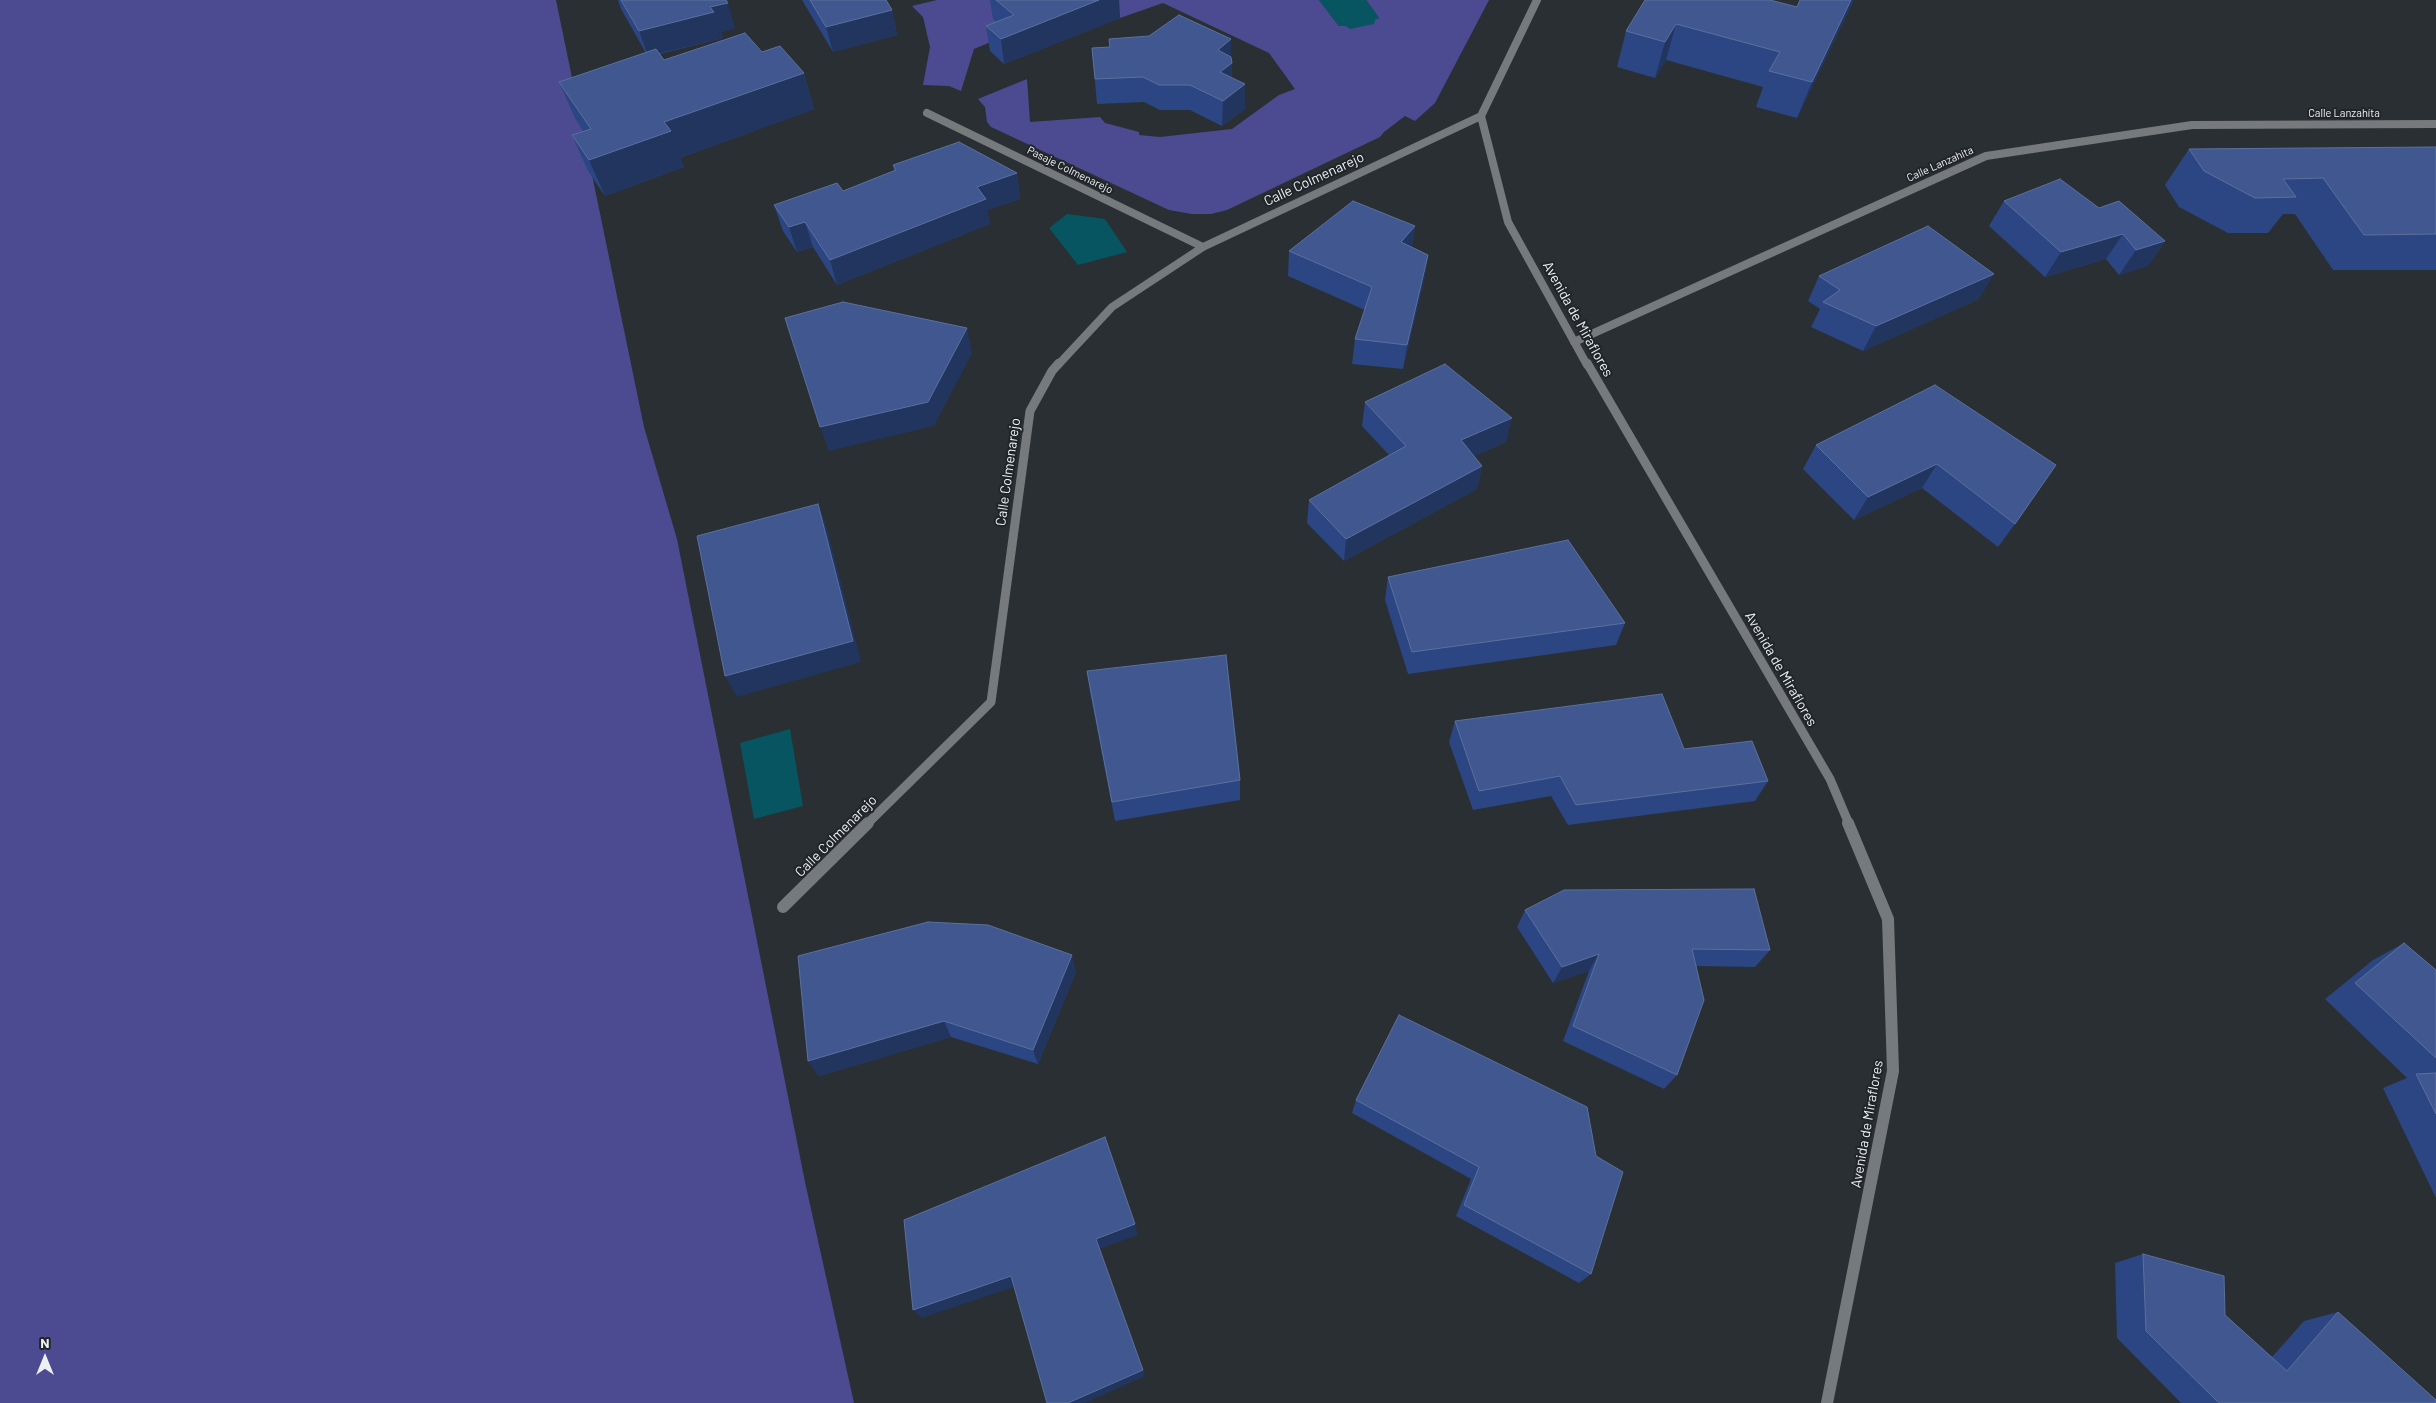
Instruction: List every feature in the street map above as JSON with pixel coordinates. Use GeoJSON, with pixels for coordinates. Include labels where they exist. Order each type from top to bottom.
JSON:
{"type":"FeatureCollection","features":[{"type":"Feature","properties":{"kind":"street"},"geometry":{"type":"LineString","coordinates":[[1481,116],[1537,0]]}},
{"type":"Feature","properties":{"kind":"street","name":"Pasaje Colmenarejo"},"geometry":{"type":"LineString","coordinates":[[927,113],[1203,247]]}},
{"type":"Feature","properties":{"kind":"street","name":"Calle Colmenarejo"},"geometry":{"type":"LineString","coordinates":[[783,907],[991,702],[1030,411],[1052,371],[1112,308],[1203,247],[1481,116]]}},
{"type":"Feature","properties":{"kind":"street","name":"Avenida de Miraflores"},"geometry":{"type":"LineString","coordinates":[[1481,116],[1508,222],[1574,342],[1830,779],[1888,918],[1893,1071],[1828,1403]]}},
{"type":"Feature","properties":{"kind":"street","name":"Calle Lanzahíta"},"geometry":{"type":"LineString","coordinates":[[1574,342],[1986,156],[2192,125],[2436,124]]}},
{"type":"Feature","properties":{"kind":"shaded area"},"geometry":{"type":"Polygon","coordinates":[[[0,0],[556,0],[644,427],[677,539],[805,1182],[854,1403],[0,1403],[0,0]]]}},
{"type":"Feature","properties":{"kind":"shaded area"},"geometry":{"type":"Polygon","coordinates":[[[937,0],[1060,0],[1010,34],[974,49],[961,91],[949,86],[923,85],[930,47],[923,17],[912,6],[937,0]]]}},
{"type":"Feature","properties":{"kind":"shaded area"},"geometry":{"type":"Polygon","coordinates":[[[1091,0],[1319,0],[1339,26],[1379,18],[1366,0],[1489,0],[1435,103],[1415,121],[1405,116],[1380,137],[1227,210],[1211,214],[1192,214],[1169,210],[991,127],[987,122],[985,107],[978,99],[1027,79],[1030,122],[1100,117],[1105,123],[1139,132],[1139,135],[1160,137],[1232,129],[1279,95],[1295,89],[1269,53],[1163,3],[1120,18],[1106,6],[1091,0]]]}},
{"type":"Feature","properties":{"kind":"water"},"geometry":{"type":"Polygon","coordinates":[[[1319,0],[1366,0],[1379,18],[1375,20],[1374,24],[1350,29],[1346,26],[1339,26],[1319,0]]]}},
{"type":"Feature","properties":{"kind":"water"},"geometry":{"type":"Polygon","coordinates":[[[1067,214],[1105,219],[1127,252],[1078,265],[1049,228],[1067,214]]]}},
{"type":"Feature","properties":{"kind":"water"},"geometry":{"type":"Polygon","coordinates":[[[790,729],[803,806],[754,819],[740,743],[790,729]]]}},
{"type":"Feature","properties":{"kind":"building"},"geometry":{"type":"Polygon","coordinates":[[[621,0],[726,0],[728,3],[710,7],[714,12],[639,31],[621,0]]]}},
{"type":"Feature","properties":{"kind":"building"},"geometry":{"type":"Polygon","coordinates":[[[810,0],[886,0],[892,10],[826,27],[810,0]]]}},
{"type":"Feature","properties":{"kind":"building"},"geometry":{"type":"Polygon","coordinates":[[[996,0],[1099,0],[1001,39],[986,26],[1014,15],[996,0]]]}},
{"type":"Feature","properties":{"kind":"building"},"geometry":{"type":"Polygon","coordinates":[[[1645,0],[1770,0],[1797,7],[1800,0],[1851,0],[1812,82],[1769,71],[1780,52],[1676,24],[1665,42],[1626,31],[1645,0]]]}},
{"type":"Feature","properties":{"kind":"building"},"geometry":{"type":"Polygon","coordinates":[[[1179,15],[1231,39],[1218,50],[1231,57],[1232,63],[1220,72],[1245,84],[1223,101],[1190,85],[1159,85],[1143,77],[1095,79],[1092,48],[1110,47],[1109,39],[1149,36],[1179,15]]]}},
{"type":"Feature","properties":{"kind":"building"},"geometry":{"type":"Polygon","coordinates":[[[745,33],[762,52],[780,46],[804,73],[664,122],[671,131],[589,160],[572,135],[591,129],[559,82],[656,49],[664,60],[745,33]]]}},
{"type":"Feature","properties":{"kind":"building"},"geometry":{"type":"Polygon","coordinates":[[[959,142],[1017,173],[977,187],[986,199],[830,260],[805,222],[789,227],[774,205],[837,183],[843,191],[896,170],[893,165],[959,142]]]}},
{"type":"Feature","properties":{"kind":"building"},"geometry":{"type":"Polygon","coordinates":[[[2436,147],[2436,234],[2364,235],[2323,178],[2283,179],[2296,197],[2255,198],[2204,171],[2189,149],[2436,147]]]}},
{"type":"Feature","properties":{"kind":"building"},"geometry":{"type":"Polygon","coordinates":[[[2060,179],[2099,208],[2119,201],[2165,241],[2136,250],[2123,234],[2061,252],[2004,201],[2060,179]]]}},
{"type":"Feature","properties":{"kind":"building"},"geometry":{"type":"Polygon","coordinates":[[[1353,201],[1415,226],[1401,242],[1428,255],[1407,345],[1355,339],[1372,287],[1289,251],[1353,201]]]}},
{"type":"Feature","properties":{"kind":"building"},"geometry":{"type":"Polygon","coordinates":[[[1928,226],[1994,274],[1876,326],[1823,302],[1840,290],[1819,276],[1928,226]]]}},
{"type":"Feature","properties":{"kind":"building"},"geometry":{"type":"Polygon","coordinates":[[[843,302],[967,328],[928,402],[820,427],[785,318],[843,302]]]}},
{"type":"Feature","properties":{"kind":"building"},"geometry":{"type":"Polygon","coordinates":[[[1445,364],[1512,418],[1461,440],[1482,466],[1346,539],[1309,500],[1406,446],[1365,402],[1445,364]]]}},
{"type":"Feature","properties":{"kind":"building"},"geometry":{"type":"Polygon","coordinates":[[[1935,385],[2056,465],[2015,524],[1937,464],[1868,497],[1816,445],[1935,385]]]}},
{"type":"Feature","properties":{"kind":"building"},"geometry":{"type":"Polygon","coordinates":[[[818,504],[853,641],[725,676],[697,536],[818,504]]]}},
{"type":"Feature","properties":{"kind":"building"},"geometry":{"type":"Polygon","coordinates":[[[1568,540],[1625,623],[1412,652],[1388,577],[1568,540]]]}},
{"type":"Feature","properties":{"kind":"building"},"geometry":{"type":"Polygon","coordinates":[[[1226,655],[1240,780],[1112,802],[1087,671],[1226,655]]]}},
{"type":"Feature","properties":{"kind":"building"},"geometry":{"type":"Polygon","coordinates":[[[1662,694],[1684,749],[1752,741],[1768,781],[1576,805],[1560,776],[1479,791],[1455,721],[1662,694]]]}},
{"type":"Feature","properties":{"kind":"building"},"geometry":{"type":"Polygon","coordinates":[[[1754,889],[1770,950],[1692,949],[1704,1000],[1677,1075],[1573,1026],[1599,954],[1562,967],[1525,910],[1564,890],[1754,889]]]}},
{"type":"Feature","properties":{"kind":"building"},"geometry":{"type":"Polygon","coordinates":[[[928,922],[988,925],[1072,955],[1033,1050],[944,1021],[808,1061],[798,956],[928,922]]]}},
{"type":"Feature","properties":{"kind":"building"},"geometry":{"type":"Polygon","coordinates":[[[2404,943],[2436,970],[2436,1058],[2355,983],[2404,943]]]}},
{"type":"Feature","properties":{"kind":"building"},"geometry":{"type":"Polygon","coordinates":[[[1399,1015],[1587,1107],[1596,1156],[1623,1172],[1591,1274],[1464,1205],[1479,1167],[1356,1100],[1399,1015]]]}},
{"type":"Feature","properties":{"kind":"building"},"geometry":{"type":"Polygon","coordinates":[[[2436,1073],[2436,1114],[2416,1074],[2436,1073]]]}},
{"type":"Feature","properties":{"kind":"building"},"geometry":{"type":"Polygon","coordinates":[[[1105,1137],[1135,1224],[1096,1239],[1143,1370],[1068,1403],[1047,1403],[1011,1276],[913,1310],[904,1220],[1105,1137]]]}},
{"type":"Feature","properties":{"kind":"building"},"geometry":{"type":"Polygon","coordinates":[[[2143,1254],[2224,1276],[2225,1315],[2287,1371],[2338,1312],[2436,1400],[2436,1403],[2219,1403],[2146,1331],[2143,1254]]]}}]}
